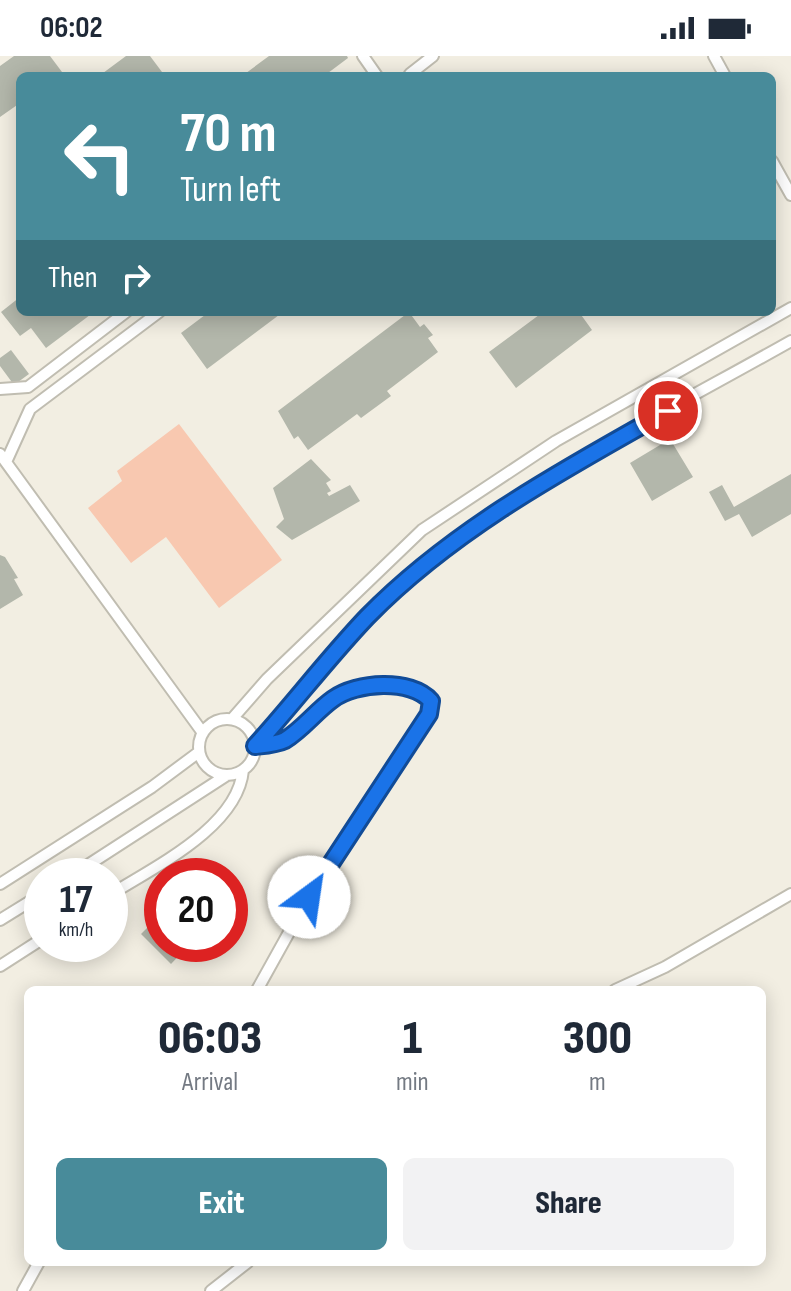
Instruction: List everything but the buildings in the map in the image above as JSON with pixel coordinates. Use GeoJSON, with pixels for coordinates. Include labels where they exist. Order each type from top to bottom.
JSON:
{"type":"FeatureCollection","features":[{"type":"Feature","properties":{"kind":"lane"},"geometry":{"type":"LineString","coordinates":[[413,72],[433,56]]}},
{"type":"Feature","properties":{"kind":"lane"},"geometry":{"type":"LineString","coordinates":[[776,168],[791,195]]}},
{"type":"Feature","properties":{"kind":"lane"},"geometry":{"type":"LineString","coordinates":[[232,719],[267,679],[422,530],[556,441],[791,308]]}},
{"type":"Feature","properties":{"kind":"lane"},"geometry":{"type":"LineString","coordinates":[[0,389],[28,387],[121,316]]}},
{"type":"Feature","properties":{"kind":"lane"},"geometry":{"type":"LineString","coordinates":[[154,316],[30,409],[3,458],[203,733]]}},
{"type":"Feature","properties":{"kind":"lane"},"geometry":{"type":"LineString","coordinates":[[128,883],[188,845],[223,815],[241,789],[243,770],[253,757],[255,746],[368,617],[439,555],[571,466],[791,341]]}},
{"type":"Feature","properties":{"kind":"lane"},"geometry":{"type":"LineString","coordinates":[[255,746],[284,741],[336,697],[359,689],[405,687],[416,689],[431,701],[429,714],[322,873],[259,986]]}},
{"type":"Feature","properties":{"kind":"lane"},"geometry":{"type":"LineString","coordinates":[[0,884],[152,787],[199,752],[203,733],[218,720],[232,719],[248,729],[255,746]]}},
{"type":"Feature","properties":{"kind":"lane"},"geometry":{"type":"LineString","coordinates":[[199,752],[209,769],[227,775]]}},
{"type":"Feature","properties":{"kind":"lane"},"geometry":{"type":"LineString","coordinates":[[99,858],[227,775],[243,770]]}},
{"type":"Feature","properties":{"kind":"lane"},"geometry":{"type":"LineString","coordinates":[[624,986],[665,967],[791,894]]}},
{"type":"Feature","properties":{"kind":"lane"},"geometry":{"type":"LineString","coordinates":[[0,920],[24,905]]}},
{"type":"Feature","properties":{"kind":"lane"},"geometry":{"type":"LineString","coordinates":[[0,966],[24,951]]}},
{"type":"Feature","properties":{"kind":"lane"},"geometry":{"type":"LineString","coordinates":[[23,1291],[37,1266]]}},
{"type":"Feature","properties":{"kind":"lane"},"geometry":{"type":"LineString","coordinates":[[211,1291],[243,1266]]}},
{"type":"Feature","properties":{"kind":"shaded area"},"geometry":{"type":"Polygon","coordinates":[[[179,424],[282,560],[219,608],[166,537],[131,563],[88,508],[122,481],[117,471],[179,424]]]}},
{"type":"Feature","properties":{"kind":"route"},"geometry":{"type":"LineString","coordinates":[[309,897],[429,714],[431,701],[424,693],[405,687],[359,689],[336,697],[284,741],[255,746],[368,617],[439,555],[524,495],[668,411]]}}]}
